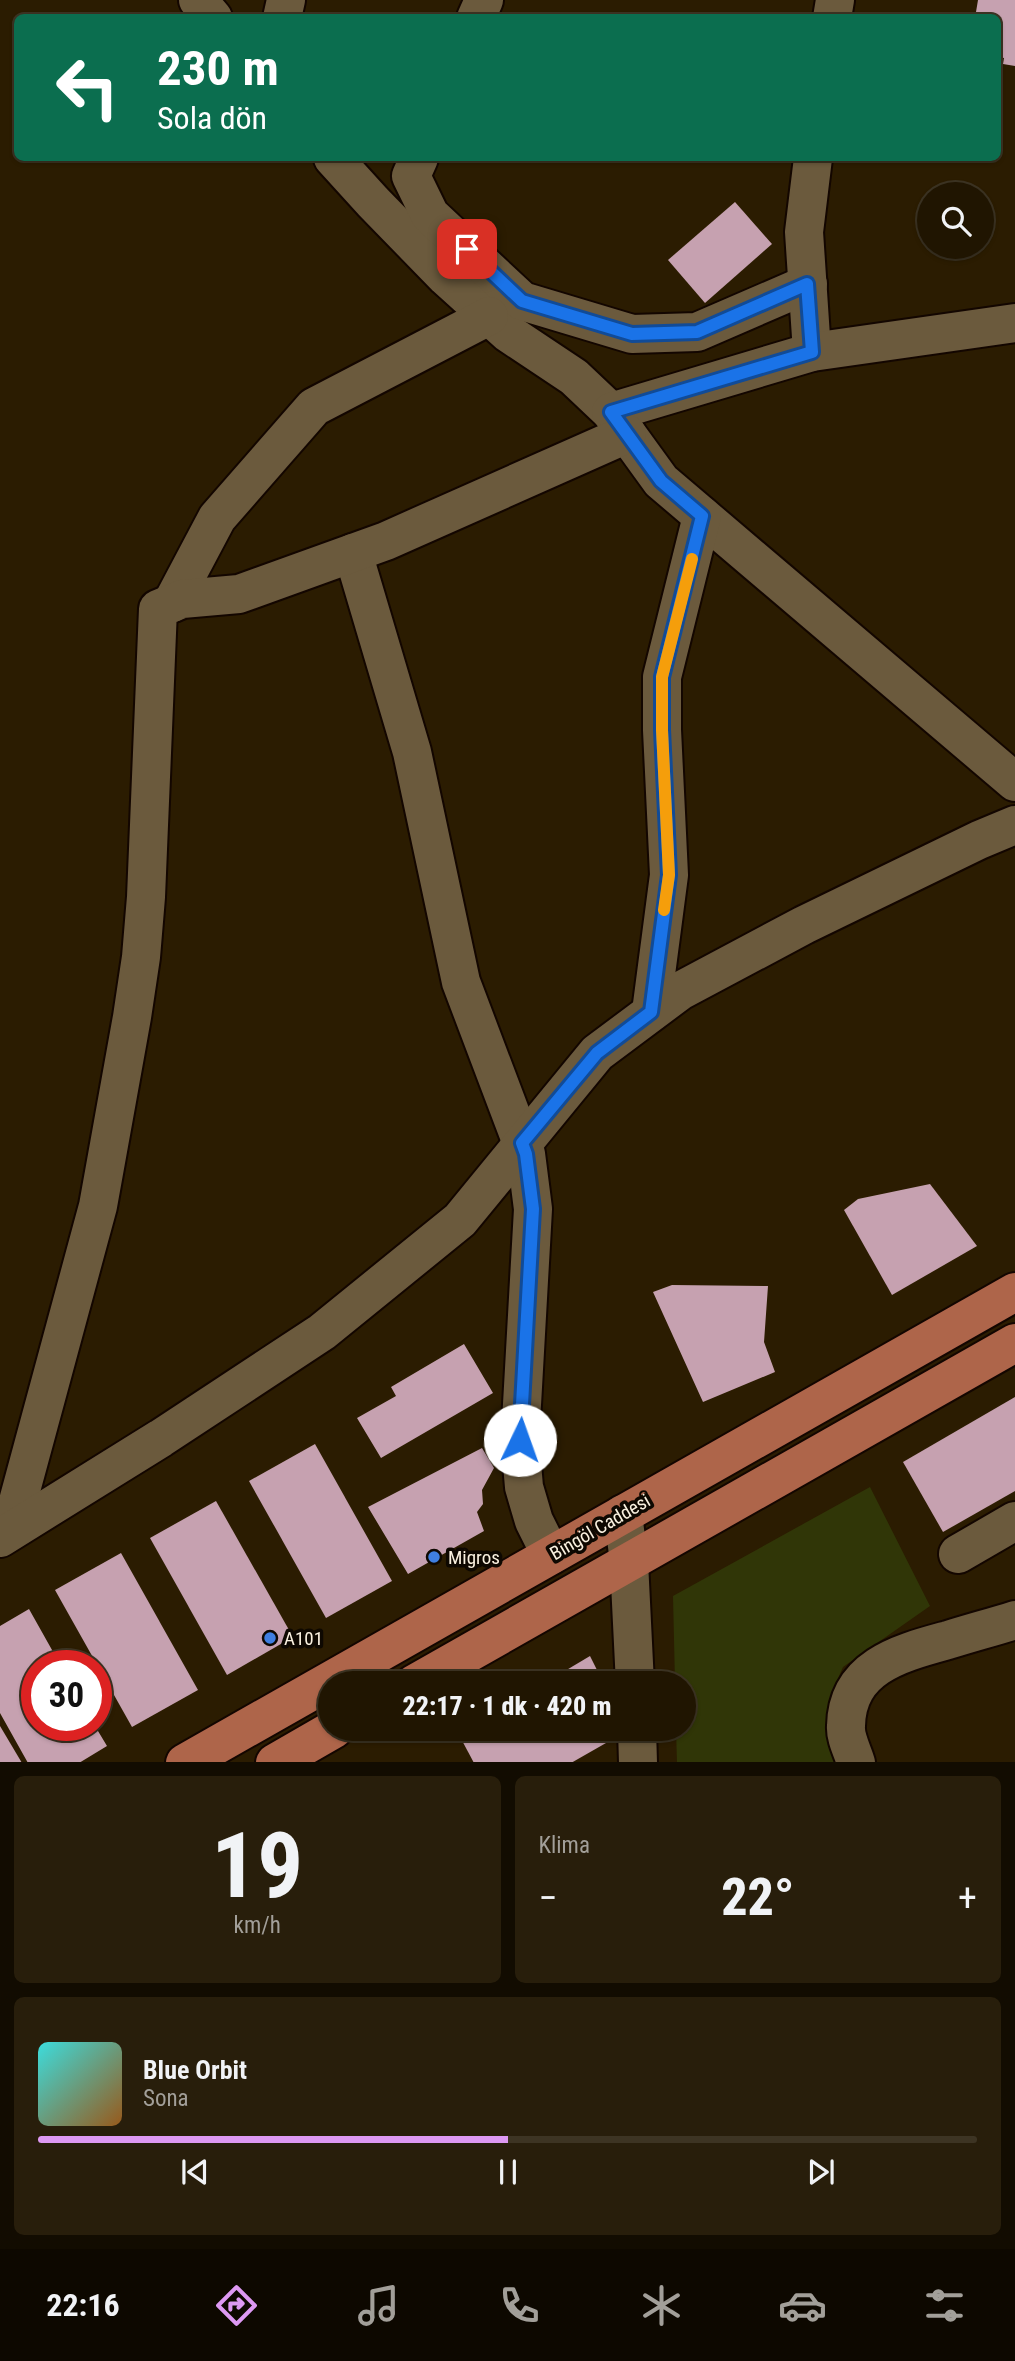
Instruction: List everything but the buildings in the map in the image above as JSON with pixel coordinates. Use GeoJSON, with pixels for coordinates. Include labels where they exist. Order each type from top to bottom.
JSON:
{"type":"FeatureCollection","features":[{"type":"Feature","properties":{"kind":"main road","name":"Bingöl Caddesi"},"geometry":{"type":"LineString","coordinates":[[185,1762],[1015,1292]]}},
{"type":"Feature","properties":{"kind":"main road"},"geometry":{"type":"LineString","coordinates":[[437,1671],[1015,1343]]}},
{"type":"Feature","properties":{"kind":"main road"},"geometry":{"type":"LineString","coordinates":[[275,1762],[318,1738]]}},
{"type":"Feature","properties":{"kind":"street"},"geometry":{"type":"LineString","coordinates":[[198,0],[210,14]]}},
{"type":"Feature","properties":{"kind":"street"},"geometry":{"type":"LineString","coordinates":[[336,161],[446,277],[489,316],[508,333],[574,377],[619,423],[661,481],[1015,782]]}},
{"type":"Feature","properties":{"kind":"street"},"geometry":{"type":"LineString","coordinates":[[418,161],[411,176],[430,215],[522,301],[632,334],[697,332],[807,284]]}},
{"type":"Feature","properties":{"kind":"street"},"geometry":{"type":"LineString","coordinates":[[812,352],[804,232],[813,161]]}},
{"type":"Feature","properties":{"kind":"street"},"geometry":{"type":"LineString","coordinates":[[172,603],[217,517],[314,407],[489,316]]}},
{"type":"Feature","properties":{"kind":"street"},"geometry":{"type":"LineString","coordinates":[[5,1534],[98,1206],[132,1017],[146,897],[158,609],[182,599],[239,594],[386,541],[619,423],[812,352],[1015,323]]}},
{"type":"Feature","properties":{"kind":"street"},"geometry":{"type":"LineString","coordinates":[[651,1012],[669,875],[662,677],[702,516]]}},
{"type":"Feature","properties":{"kind":"street"},"geometry":{"type":"LineString","coordinates":[[353,553],[412,752],[461,982],[526,1154],[533,1209],[520,1440],[524,1487],[534,1521],[551,1555]]}},
{"type":"Feature","properties":{"kind":"street"},"geometry":{"type":"LineString","coordinates":[[5,1534],[161,1438],[322,1332],[460,1220],[597,1053],[680,991],[804,925],[1015,825]]}},
{"type":"Feature","properties":{"kind":"street"},"geometry":{"type":"LineString","coordinates":[[623,1514],[629,1562],[634,1671]]}},
{"type":"Feature","properties":{"kind":"street"},"geometry":{"type":"LineString","coordinates":[[958,1554],[1015,1521]]}},
{"type":"Feature","properties":{"kind":"street"},"geometry":{"type":"LineString","coordinates":[[856,1762],[845,1730],[853,1697],[872,1671],[900,1653],[1015,1620]]}},
{"type":"Feature","properties":{"kind":"street"},"geometry":{"type":"LineString","coordinates":[[637,1741],[638,1762]]}},
{"type":"Feature","properties":{"kind":"green space"},"geometry":{"type":"Polygon","coordinates":[[[870,1487],[930,1606],[843,1667],[827,1710],[835,1740],[845,1762],[677,1762],[676,1741],[696,1741],[696,1671],[675,1671],[673,1596],[870,1487]]]}},
{"type":"Feature","properties":{"kind":"slow traffic"},"geometry":{"type":"LineString","coordinates":[[664,910],[669,875],[662,677],[692,559]]}},
{"type":"Feature","properties":{"kind":"place","name":"Migros"},"geometry":{"type":"Point","coordinates":[434,1557]}},
{"type":"Feature","properties":{"kind":"place","name":"A101"},"geometry":{"type":"Point","coordinates":[270,1638]}},
{"type":"Feature","properties":{"kind":"route"},"geometry":{"type":"LineString","coordinates":[[467,249],[522,301],[632,334],[697,332],[807,284],[812,352],[611,412],[661,481],[702,516],[662,677],[669,875],[651,1012],[597,1053],[522,1143],[526,1154],[533,1209],[520,1440]]}}]}
